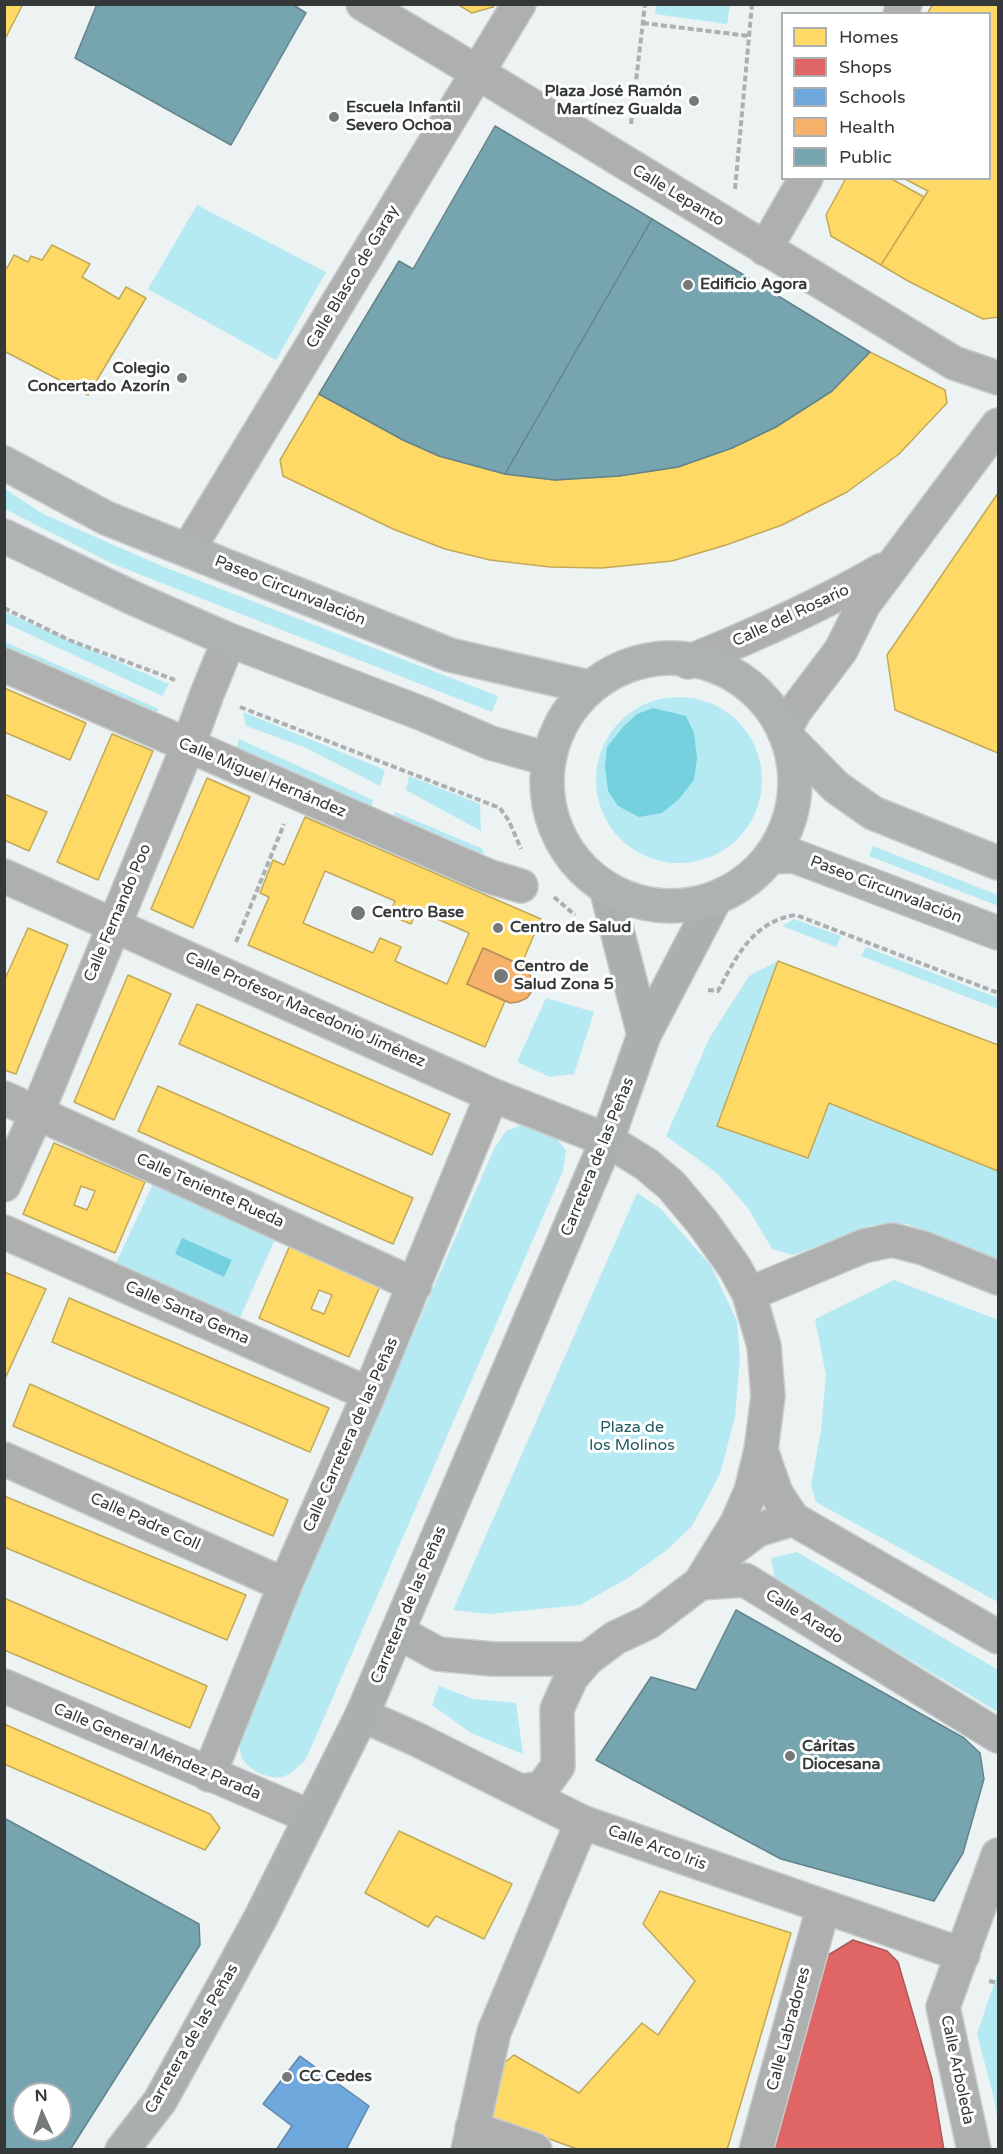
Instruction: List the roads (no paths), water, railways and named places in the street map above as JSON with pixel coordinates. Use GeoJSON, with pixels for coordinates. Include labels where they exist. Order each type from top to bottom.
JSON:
{"type":"FeatureCollection","features":[{"type":"Feature","properties":{"kind":"main road","name":"Paseo Circunvalación"},"geometry":{"type":"LineString","coordinates":[[4,463],[106,518],[450,655],[589,687]]}},
{"type":"Feature","properties":{"kind":"main road"},"geometry":{"type":"LineString","coordinates":[[4,536],[135,599],[229,640],[423,714],[491,743],[548,759]]}},
{"type":"Feature","properties":{"kind":"main road"},"geometry":{"type":"LineString","coordinates":[[787,735],[795,799],[788,825],[771,857],[742,884],[714,901],[664,907],[606,888],[579,866],[563,843],[548,803],[548,759],[562,721],[589,687],[621,667],[663,657],[726,669],[736,676],[767,702],[787,735],[836,787],[873,813],[999,863]]}},
{"type":"Feature","properties":{"kind":"main road","name":"Paseo Circunvalación"},"geometry":{"type":"LineString","coordinates":[[771,857],[794,856],[999,933]]}},
{"type":"Feature","properties":{"kind":"main road"},"geometry":{"type":"LineString","coordinates":[[606,888],[644,1035]]}},
{"type":"Feature","properties":{"kind":"main road","name":"Carretera de las Peñas"},"geometry":{"type":"LineString","coordinates":[[122,2150],[160,2101],[261,1917],[362,1715],[607,1140],[644,1035],[714,901]]}},
{"type":"Feature","properties":{"kind":"street","name":"Calle Lepanto"},"geometry":{"type":"LineString","coordinates":[[363,4],[954,363],[999,378]]}},
{"type":"Feature","properties":{"kind":"street","name":"Calle Blasco de Garay"},"geometry":{"type":"LineString","coordinates":[[188,550],[519,4]]}},
{"type":"Feature","properties":{"kind":"street"},"geometry":{"type":"LineString","coordinates":[[765,249],[805,180]]}},
{"type":"Feature","properties":{"kind":"street","name":"Calle del Rosario"},"geometry":{"type":"LineString","coordinates":[[787,735],[795,711],[841,650],[864,604],[999,425]]}},
{"type":"Feature","properties":{"kind":"street","name":"Calle del Rosario"},"geometry":{"type":"LineString","coordinates":[[688,662],[763,632],[846,591],[892,565]]}},
{"type":"Feature","properties":{"kind":"street","name":"Calle Fernando Poo"},"geometry":{"type":"LineString","coordinates":[[4,1185],[188,746],[229,640]]}},
{"type":"Feature","properties":{"kind":"street","name":"Calle Miguel Hernández"},"geometry":{"type":"LineString","coordinates":[[4,665],[488,876],[532,879]]}},
{"type":"Feature","properties":{"kind":"street","name":"Calle Profesor Macedonio Jiménez"},"geometry":{"type":"LineString","coordinates":[[4,876],[492,1095],[607,1140]]}},
{"type":"Feature","properties":{"kind":"street","name":"Calle Carretera de las Peñas"},"geometry":{"type":"LineString","coordinates":[[209,1775],[285,1585],[369,1394],[492,1095]]}},
{"type":"Feature","properties":{"kind":"street","name":"Calle Teniente Rueda"},"geometry":{"type":"LineString","coordinates":[[4,1098],[415,1285]]}},
{"type":"Feature","properties":{"kind":"street"},"geometry":{"type":"LineString","coordinates":[[607,1140],[646,1164],[671,1185],[704,1223],[735,1268],[749,1294],[764,1346],[768,1396],[761,1450],[751,1491],[737,1523],[700,1583]]}},
{"type":"Feature","properties":{"kind":"street","name":"Calle Santa Gema"},"geometry":{"type":"LineString","coordinates":[[4,1232],[369,1394]]}},
{"type":"Feature","properties":{"kind":"street"},"geometry":{"type":"LineString","coordinates":[[749,1294],[864,1246],[892,1240],[922,1248],[999,1278]]}},
{"type":"Feature","properties":{"kind":"street"},"geometry":{"type":"LineString","coordinates":[[761,1450],[776,1493],[793,1519],[999,1637]]}},
{"type":"Feature","properties":{"kind":"street","name":"Calle Padre Coll"},"geometry":{"type":"LineString","coordinates":[[4,1459],[285,1585]]}},
{"type":"Feature","properties":{"kind":"street"},"geometry":{"type":"LineString","coordinates":[[521,1791],[542,1788],[558,1766],[557,1709],[571,1678],[587,1659],[615,1638],[649,1622],[700,1583],[719,1559],[757,1530],[793,1519]]}},
{"type":"Feature","properties":{"kind":"street","name":"Calle Arado"},"geometry":{"type":"LineString","coordinates":[[700,1583],[745,1580],[999,1736]]}},
{"type":"Feature","properties":{"kind":"street"},"geometry":{"type":"LineString","coordinates":[[398,1632],[438,1654],[493,1659],[587,1659]]}},
{"type":"Feature","properties":{"kind":"street","name":"Calle General Méndez Parada"},"geometry":{"type":"LineString","coordinates":[[4,1686],[311,1817]]}},
{"type":"Feature","properties":{"kind":"street","name":"Calle Arco Iris"},"geometry":{"type":"LineString","coordinates":[[362,1715],[418,1740],[582,1822],[963,1955]]}},
{"type":"Feature","properties":{"kind":"street"},"geometry":{"type":"LineString","coordinates":[[535,2150],[470,2139],[495,2032],[582,1822]]}},
{"type":"Feature","properties":{"kind":"street","name":"Calle Arboleda"},"geometry":{"type":"LineString","coordinates":[[974,2150],[943,2007],[999,1855]]}},
{"type":"Feature","properties":{"kind":"street","name":"Calle Labradores"},"geometry":{"type":"LineString","coordinates":[[756,2150],[823,1908]]}},
{"type":"Feature","properties":{"kind":"place","name":"Plaza José Ramón Martínez Gualda"},"geometry":{"type":"Point","coordinates":[694,101]}},
{"type":"Feature","properties":{"kind":"place","name":"Escuela Infantil Severo Ochoa"},"geometry":{"type":"Point","coordinates":[334,117]}},
{"type":"Feature","properties":{"kind":"place","name":"Edificio Agora"},"geometry":{"type":"Point","coordinates":[688,285]}},
{"type":"Feature","properties":{"kind":"place","name":"Colegio Concertado Azorín"},"geometry":{"type":"Point","coordinates":[182,378]}},
{"type":"Feature","properties":{"kind":"place","name":"Centro Base"},"geometry":{"type":"Point","coordinates":[358,913]}},
{"type":"Feature","properties":{"kind":"place","name":"Centro de Salud"},"geometry":{"type":"Point","coordinates":[498,928]}},
{"type":"Feature","properties":{"kind":"place","name":"Centro de Salud Zona 5"},"geometry":{"type":"Point","coordinates":[501,976]}},
{"type":"Feature","properties":{"kind":"place","name":"Cáritas Diocesana"},"geometry":{"type":"Point","coordinates":[790,1756]}},
{"type":"Feature","properties":{"kind":"place","name":"CC Cedes"},"geometry":{"type":"Point","coordinates":[287,2077]}},
{"type":"Feature","properties":{"kind":"park label","name":"Plaza de los Molinos"},"geometry":{"type":"Point","coordinates":[632,1437]}}]}
